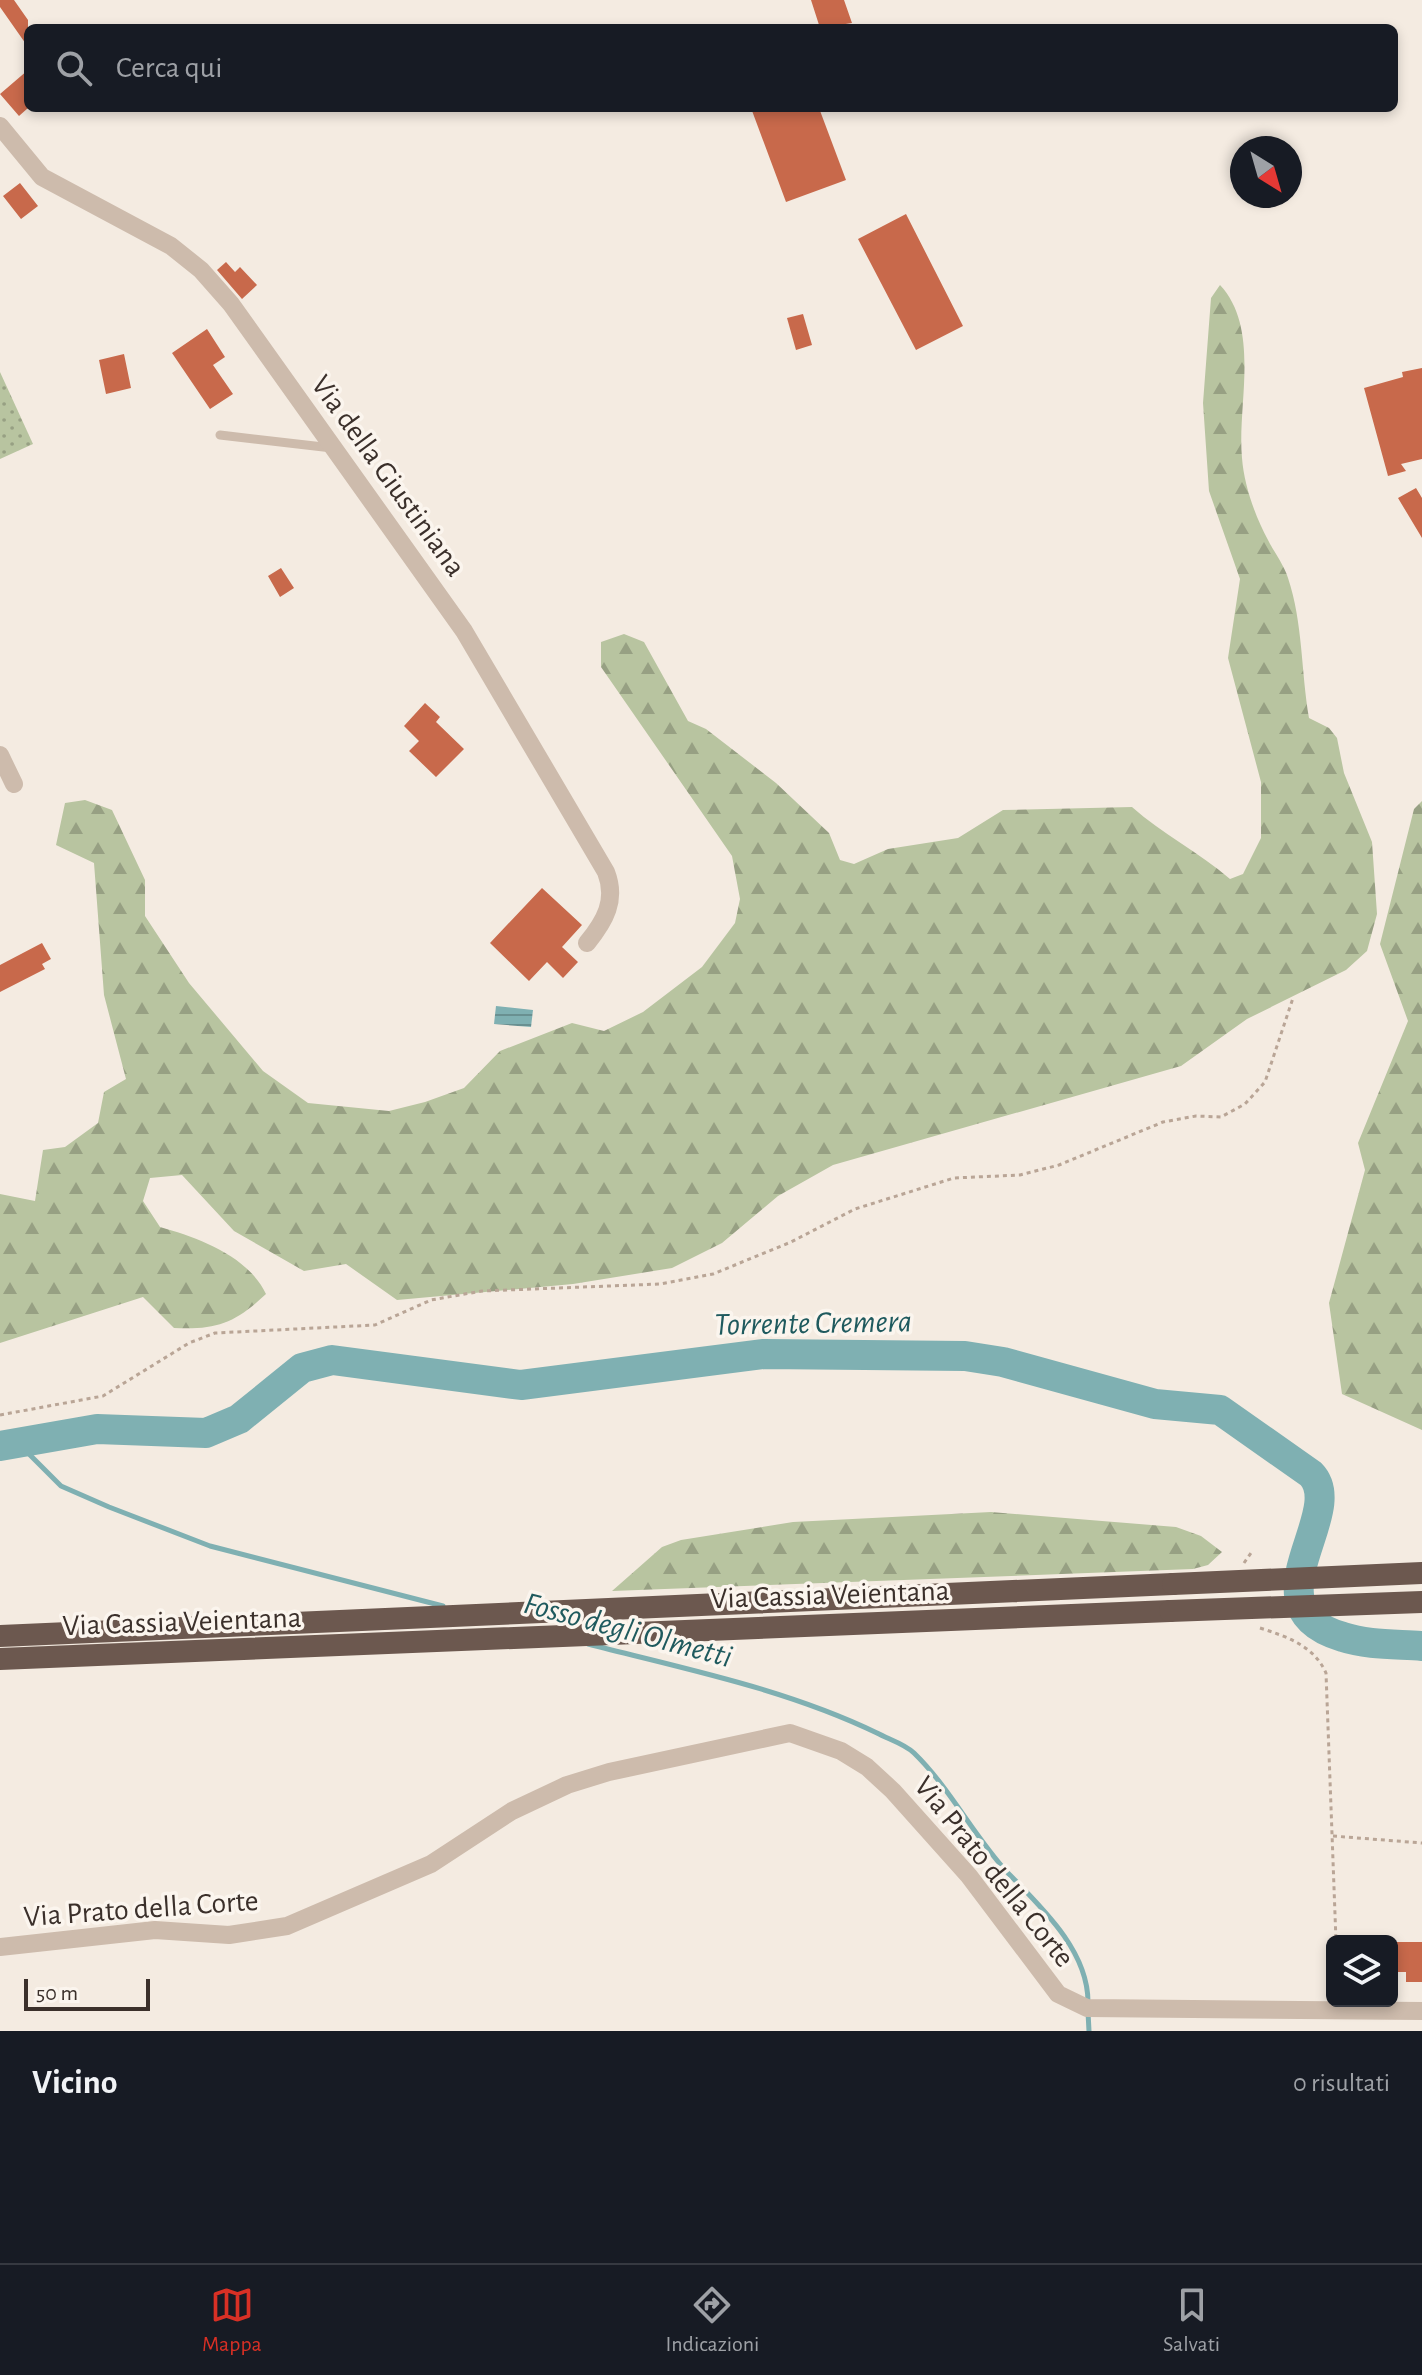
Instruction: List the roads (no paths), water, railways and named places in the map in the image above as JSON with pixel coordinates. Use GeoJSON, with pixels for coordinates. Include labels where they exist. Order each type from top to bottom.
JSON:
{"type":"FeatureCollection","features":[{"type":"Feature","properties":{"kind":"highway","name":"Via Cassia Veientana"},"geometry":{"type":"LineString","coordinates":[[0,1636],[1422,1573]]}},
{"type":"Feature","properties":{"kind":"highway","name":"Via Cassia Veientana"},"geometry":{"type":"LineString","coordinates":[[0,1659],[1422,1602]]}},
{"type":"Feature","properties":{"kind":"street","name":"Via della Giustiniana"},"geometry":{"type":"LineString","coordinates":[[0,126],[42,177],[160,239],[201,270],[231,304],[464,631],[606,872],[610,903],[604,922],[587,943]]}},
{"type":"Feature","properties":{"kind":"street"},"geometry":{"type":"LineString","coordinates":[[0,755],[14,784]]}},
{"type":"Feature","properties":{"kind":"street","name":"Via Prato della Corte"},"geometry":{"type":"LineString","coordinates":[[0,1947],[155,1930],[229,1935],[287,1926],[431,1864],[512,1811],[567,1785],[609,1772],[790,1733],[841,1751],[867,1767],[893,1791],[969,1876],[1051,1986],[1079,2007],[1422,2011]]}},
{"type":"Feature","properties":{"kind":"lane"},"geometry":{"type":"LineString","coordinates":[[220,435],[334,448]]}},
{"type":"Feature","properties":{"kind":"water"},"geometry":{"type":"Polygon","coordinates":[[[496,1006],[533,1010],[531,1027],[494,1024],[496,1006]]]}},
{"type":"Feature","properties":{"kind":"waterway","name":"Torrente Cremera"},"geometry":{"type":"LineString","coordinates":[[0,1446],[97,1429],[206,1433],[239,1419],[302,1368],[332,1360],[521,1385],[764,1354],[965,1356],[1003,1362],[1155,1404],[1220,1410],[1311,1474],[1319,1491],[1318,1512],[1299,1583],[1301,1605],[1314,1623],[1352,1640],[1422,1646]]}},
{"type":"Feature","properties":{"kind":"waterway","name":"Fosso degli Olmetti"},"geometry":{"type":"LineString","coordinates":[[17,1442],[61,1486],[210,1546],[443,1606]]}},
{"type":"Feature","properties":{"kind":"waterway","name":"Fosso degli Olmetti"},"geometry":{"type":"LineString","coordinates":[[588,1644],[771,1692],[842,1718],[910,1750],[939,1781],[995,1858],[1060,1931],[1080,1965],[1088,2002]]}},
{"type":"Feature","properties":{"kind":"waterway","name":"Fosso degli Olmetti"},"geometry":{"type":"LineString","coordinates":[[1088,2012],[1089,2031]]}}]}
